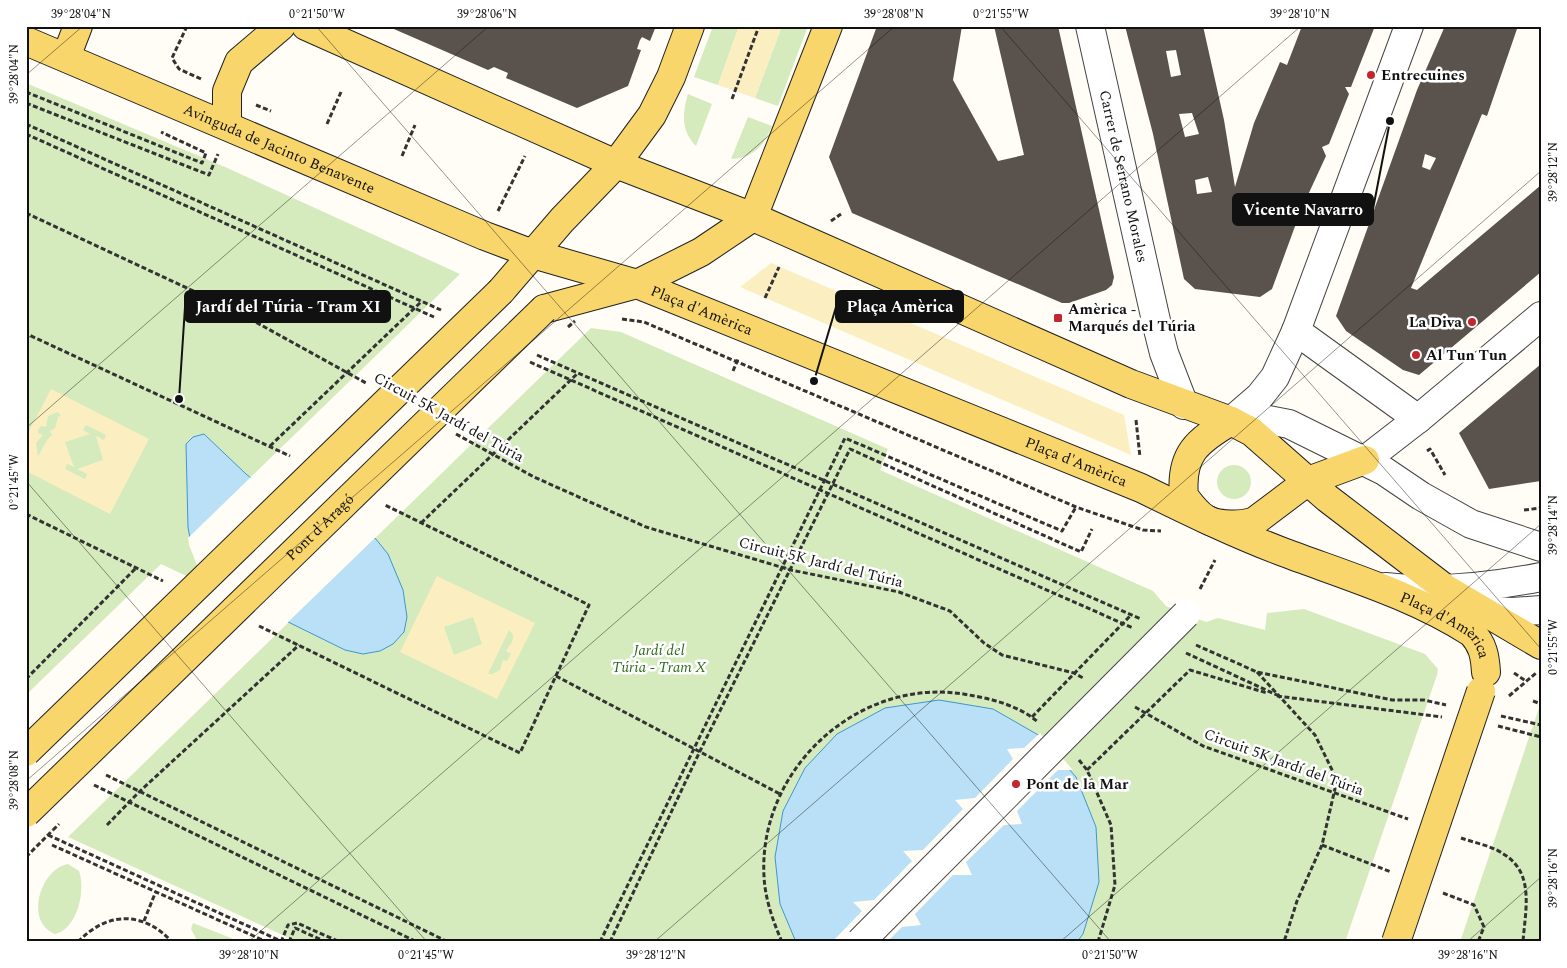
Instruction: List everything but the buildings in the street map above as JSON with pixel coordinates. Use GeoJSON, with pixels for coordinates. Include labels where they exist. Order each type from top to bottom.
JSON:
{"type":"FeatureCollection","features":[{"type":"Feature","properties":{"kind":"main road"},"geometry":{"type":"LineString","coordinates":[[66,57],[78,26]]}},
{"type":"Feature","properties":{"kind":"main road"},"geometry":{"type":"LineString","coordinates":[[227,126],[227,90],[239,62],[281,26]]}},
{"type":"Feature","properties":{"kind":"main road"},"geometry":{"type":"LineString","coordinates":[[306,26],[616,164],[753,217],[1184,405],[1231,421],[1252,432],[1326,498],[1446,589],[1480,611],[1510,619],[1541,645]]}},
{"type":"Feature","properties":{"kind":"main road"},"geometry":{"type":"LineString","coordinates":[[26,752],[501,291],[562,220],[616,164],[652,115],[671,77],[690,26]]}},
{"type":"Feature","properties":{"kind":"main road"},"geometry":{"type":"LineString","coordinates":[[753,217],[828,26]]}},
{"type":"Feature","properties":{"kind":"main road","name":"Avinguda de Jacinto Benavente"},"geometry":{"type":"LineString","coordinates":[[26,41],[476,232],[533,254]]}},
{"type":"Feature","properties":{"kind":"main road","name":"Plaça d'Amèrica"},"geometry":{"type":"LineString","coordinates":[[637,284],[701,252],[753,217]]}},
{"type":"Feature","properties":{"kind":"main road","name":"Plaça d'Amèrica"},"geometry":{"type":"LineString","coordinates":[[533,254],[637,284],[1141,488],[1206,520],[1282,552],[1379,587],[1472,633],[1480,641],[1484,652],[1491,687]]}},
{"type":"Feature","properties":{"kind":"main road","name":"Pont d'Aragó"},"geometry":{"type":"LineString","coordinates":[[26,813],[544,309],[637,284]]}},
{"type":"Feature","properties":{"kind":"main road"},"geometry":{"type":"LineString","coordinates":[[1231,421],[1198,444],[1189,455],[1183,470],[1184,496],[1206,520],[1238,525],[1255,522],[1308,481],[1365,460]]}},
{"type":"Feature","properties":{"kind":"main road"},"geometry":{"type":"LineString","coordinates":[[1396,942],[1491,687],[1510,619]]}},
{"type":"Feature","properties":{"kind":"street","name":"Carrer de Serrano Morales"},"geometry":{"type":"LineString","coordinates":[[1090,26],[1157,325],[1164,353],[1184,405]]}},
{"type":"Feature","properties":{"kind":"street"},"geometry":{"type":"LineString","coordinates":[[1231,421],[1260,396],[1275,377],[1296,331],[1409,26]]}},
{"type":"Feature","properties":{"kind":"street"},"geometry":{"type":"LineString","coordinates":[[1365,460],[1418,419],[1541,316]]}},
{"type":"Feature","properties":{"kind":"street"},"geometry":{"type":"LineString","coordinates":[[1296,331],[1418,419]]}},
{"type":"Feature","properties":{"kind":"street"},"geometry":{"type":"LineString","coordinates":[[1231,421],[1263,419],[1288,424],[1365,460],[1421,496],[1471,524],[1541,547]]}},
{"type":"Feature","properties":{"kind":"street"},"geometry":{"type":"LineString","coordinates":[[1379,587],[1419,591],[1446,589],[1537,573]]}},
{"type":"Feature","properties":{"kind":"street"},"geometry":{"type":"LineString","coordinates":[[1510,619],[1537,573]]}},
{"type":"Feature","properties":{"kind":"street"},"geometry":{"type":"LineString","coordinates":[[1379,587],[1480,611]]}},
{"type":"Feature","properties":{"kind":"street"},"geometry":{"type":"LineString","coordinates":[[1510,619],[1541,610]]}},
{"type":"Feature","properties":{"kind":"street"},"geometry":{"type":"LineString","coordinates":[[860,942],[1186,614]]}},
{"type":"Feature","properties":{"kind":"path"},"geometry":{"type":"LineString","coordinates":[[179,69],[172,58],[187,26]]}},
{"type":"Feature","properties":{"kind":"path"},"geometry":{"type":"LineString","coordinates":[[732,99],[759,26]]}},
{"type":"Feature","properties":{"kind":"path"},"geometry":{"type":"LineString","coordinates":[[26,92],[202,163],[206,153],[152,128]]}},
{"type":"Feature","properties":{"kind":"path"},"geometry":{"type":"LineString","coordinates":[[327,124],[341,92]]}},
{"type":"Feature","properties":{"kind":"path"},"geometry":{"type":"LineString","coordinates":[[26,103],[209,175],[219,152]]}},
{"type":"Feature","properties":{"kind":"path"},"geometry":{"type":"LineString","coordinates":[[26,124],[448,314]]}},
{"type":"Feature","properties":{"kind":"path"},"geometry":{"type":"LineString","coordinates":[[402,156],[416,125]]}},
{"type":"Feature","properties":{"kind":"path"},"geometry":{"type":"LineString","coordinates":[[26,134],[441,321]]}},
{"type":"Feature","properties":{"kind":"path"},"geometry":{"type":"LineString","coordinates":[[495,216],[525,156]]}},
{"type":"Feature","properties":{"kind":"path","name":"Circuit 5K Jardí del Túria"},"geometry":{"type":"LineString","coordinates":[[26,213],[232,309],[373,387]]}},
{"type":"Feature","properties":{"kind":"path"},"geometry":{"type":"LineString","coordinates":[[764,298],[779,267]]}},
{"type":"Feature","properties":{"kind":"path"},"geometry":{"type":"LineString","coordinates":[[270,446],[422,301]]}},
{"type":"Feature","properties":{"kind":"path"},"geometry":{"type":"LineString","coordinates":[[574,321],[578,318]]}},
{"type":"Feature","properties":{"kind":"path"},"geometry":{"type":"LineString","coordinates":[[600,942],[845,438],[1062,531],[1076,507],[737,360],[644,322],[618,318]]}},
{"type":"Feature","properties":{"kind":"path"},"geometry":{"type":"LineString","coordinates":[[26,340],[29,335]]}},
{"type":"Feature","properties":{"kind":"path"},"geometry":{"type":"LineString","coordinates":[[534,354],[825,482]]}},
{"type":"Feature","properties":{"kind":"path"},"geometry":{"type":"LineString","coordinates":[[528,360],[1140,632]]}},
{"type":"Feature","properties":{"kind":"path"},"geometry":{"type":"LineString","coordinates":[[733,371],[737,360]]}},
{"type":"Feature","properties":{"kind":"path"},"geometry":{"type":"LineString","coordinates":[[421,523],[577,374]]}},
{"type":"Feature","properties":{"kind":"path"},"geometry":{"type":"LineString","coordinates":[[1136,420],[1140,460]]}},
{"type":"Feature","properties":{"kind":"path","name":"Circuit 5K Jardí del Túria"},"geometry":{"type":"LineString","coordinates":[[450,430],[534,477],[646,527],[791,570],[899,592],[950,611],[984,643],[1002,655],[1074,673],[1090,682]]}},
{"type":"Feature","properties":{"kind":"path"},"geometry":{"type":"LineString","coordinates":[[610,942],[700,751],[850,449],[1081,552],[1092,530]]}},
{"type":"Feature","properties":{"kind":"path"},"geometry":{"type":"LineString","coordinates":[[1186,614],[1215,560]]}},
{"type":"Feature","properties":{"kind":"path"},"geometry":{"type":"LineString","coordinates":[[26,679],[136,568]]}},
{"type":"Feature","properties":{"kind":"path"},"geometry":{"type":"LineString","coordinates":[[1032,717],[1131,615]]}},
{"type":"Feature","properties":{"kind":"path"},"geometry":{"type":"LineString","coordinates":[[107,825],[139,792],[299,645],[520,753],[556,676],[780,794]]}},
{"type":"Feature","properties":{"kind":"path"},"geometry":{"type":"LineString","coordinates":[[1184,652],[1279,696]]}},
{"type":"Feature","properties":{"kind":"path"},"geometry":{"type":"LineString","coordinates":[[1491,687],[1514,690],[1541,669]]}},
{"type":"Feature","properties":{"kind":"path"},"geometry":{"type":"LineString","coordinates":[[1087,770],[1190,670],[1279,696],[1450,718]]}},
{"type":"Feature","properties":{"kind":"path"},"geometry":{"type":"LineString","coordinates":[[1257,672],[1314,735],[1337,780],[1322,845],[1296,901],[1284,942]]}},
{"type":"Feature","properties":{"kind":"path"},"geometry":{"type":"LineString","coordinates":[[782,942],[771,918],[764,876],[767,834],[780,794],[802,758],[833,728],[869,706],[910,694],[952,691],[994,699],[1032,717],[1040,723]]}},
{"type":"Feature","properties":{"kind":"path"},"geometry":{"type":"LineString","coordinates":[[1533,702],[1541,704]]}},
{"type":"Feature","properties":{"kind":"path","name":"Circuit 5K Jardí del Túria"},"geometry":{"type":"LineString","coordinates":[[1130,704],[1203,746],[1416,822]]}},
{"type":"Feature","properties":{"kind":"path"},"geometry":{"type":"LineString","coordinates":[[1497,726],[1541,737]]}},
{"type":"Feature","properties":{"kind":"path"},"geometry":{"type":"LineString","coordinates":[[1075,755],[1087,770],[1111,825],[1115,885],[1098,942]]}},
{"type":"Feature","properties":{"kind":"path"},"geometry":{"type":"LineString","coordinates":[[98,771],[448,942]]}},
{"type":"Feature","properties":{"kind":"path"},"geometry":{"type":"LineString","coordinates":[[86,781],[417,942]]}},
{"type":"Feature","properties":{"kind":"path"},"geometry":{"type":"LineString","coordinates":[[26,857],[53,830]]}},
{"type":"Feature","properties":{"kind":"path"},"geometry":{"type":"LineString","coordinates":[[48,835],[282,942],[288,925],[297,923],[340,942]]}},
{"type":"Feature","properties":{"kind":"path"},"geometry":{"type":"LineString","coordinates":[[1453,835],[1505,854],[1518,866],[1526,885],[1523,942]]}},
{"type":"Feature","properties":{"kind":"path"},"geometry":{"type":"LineString","coordinates":[[52,844],[267,942]]}},
{"type":"Feature","properties":{"kind":"path"},"geometry":{"type":"LineString","coordinates":[[1322,845],[1370,863]]}},
{"type":"Feature","properties":{"kind":"path"},"geometry":{"type":"LineString","coordinates":[[144,922],[156,892]]}},
{"type":"Feature","properties":{"kind":"path"},"geometry":{"type":"LineString","coordinates":[[1474,906],[1484,928],[1478,942]]}},
{"type":"Feature","properties":{"kind":"path"},"geometry":{"type":"LineString","coordinates":[[78,942],[89,930],[106,922],[126,918],[144,922],[162,931],[172,942]]}},
{"type":"Feature","properties":{"kind":"path"},"geometry":{"type":"LineString","coordinates":[[289,942],[295,928],[326,942]]}},
{"type":"Feature","properties":{"kind":"green space"},"geometry":{"type":"Polygon","coordinates":[[[713,26],[739,26],[718,85],[694,77],[713,26]]]}},
{"type":"Feature","properties":{"kind":"green space"},"geometry":{"type":"Polygon","coordinates":[[[782,26],[808,26],[778,106],[755,98],[782,26]]]}},
{"type":"Feature","properties":{"kind":"green space"},"geometry":{"type":"Polygon","coordinates":[[[26,83],[225,167],[460,274],[190,536],[218,591],[161,564],[26,695],[26,83]]]}},
{"type":"Feature","properties":{"kind":"green space"},"geometry":{"type":"Polygon","coordinates":[[[688,94],[712,104],[696,146],[685,128],[684,122],[688,94]]]}},
{"type":"Feature","properties":{"kind":"green space"},"geometry":{"type":"Polygon","coordinates":[[[748,117],[772,126],[757,150],[746,156],[731,159],[748,117]]]}},
{"type":"Feature","properties":{"kind":"green space","name":"Jardí del Túria - Tram X"},"geometry":{"type":"Polygon","coordinates":[[[591,328],[621,332],[888,449],[880,470],[1153,591],[1166,606],[1206,622],[1218,618],[1265,630],[1267,613],[1304,609],[1425,654],[1438,669],[1437,675],[1345,942],[298,942],[68,837],[591,328]]]}},
{"type":"Feature","properties":{"kind":"green space"},"geometry":{"type":"Polygon","coordinates":[[[1234,465],[1241,466],[1246,470],[1250,475],[1250,489],[1246,494],[1241,498],[1234,499],[1227,498],[1222,494],[1218,489],[1217,482],[1218,475],[1222,470],[1227,466],[1234,465]]]}},
{"type":"Feature","properties":{"kind":"green space"},"geometry":{"type":"Polygon","coordinates":[[[1541,702],[1541,942],[1460,942],[1541,702]]]}},
{"type":"Feature","properties":{"kind":"green space"},"geometry":{"type":"Polygon","coordinates":[[[68,864],[79,871],[81,879],[80,898],[78,908],[69,925],[63,931],[55,934],[46,928],[40,919],[38,908],[39,896],[43,885],[50,875],[58,868],[68,864]]]}},
{"type":"Feature","properties":{"kind":"green space"},"geometry":{"type":"Polygon","coordinates":[[[193,923],[241,942],[198,942],[191,929],[193,923]]]}},
{"type":"Feature","properties":{"kind":"sand"},"geometry":{"type":"Polygon","coordinates":[[[739,26],[782,26],[755,98],[718,85],[739,26]]]}},
{"type":"Feature","properties":{"kind":"sand"},"geometry":{"type":"Polygon","coordinates":[[[771,263],[1124,415],[1131,455],[740,287],[771,263]]]}},
{"type":"Feature","properties":{"kind":"sand"},"geometry":{"type":"Polygon","coordinates":[[[51,389],[149,439],[110,514],[26,471],[26,437],[51,389]],[[57,412],[48,416],[46,427],[41,426],[38,430],[38,433],[43,435],[36,443],[38,456],[52,435],[50,431],[55,428],[58,417],[61,415],[57,412]],[[86,425],[83,430],[90,434],[65,442],[74,467],[67,464],[65,469],[85,479],[87,474],[77,469],[103,460],[96,436],[104,440],[106,435],[86,425]]]}},
{"type":"Feature","properties":{"kind":"sand"},"geometry":{"type":"Polygon","coordinates":[[[437,576],[535,623],[497,699],[400,652],[437,576]],[[473,617],[444,627],[454,655],[482,644],[473,617]],[[509,630],[488,674],[500,670],[503,660],[507,661],[511,654],[506,651],[513,638],[509,630]]]}},
{"type":"Feature","properties":{"kind":"water"},"geometry":{"type":"Polygon","coordinates":[[[204,434],[246,474],[307,522],[375,538],[388,554],[403,590],[407,617],[404,632],[393,644],[380,651],[363,654],[345,650],[272,614],[191,544],[188,527],[186,444],[193,437],[204,434]]]}},
{"type":"Feature","properties":{"kind":"water"},"geometry":{"type":"Polygon","coordinates":[[[939,700],[993,709],[1040,736],[1076,777],[1096,827],[1099,882],[1083,934],[1077,942],[796,942],[780,904],[775,857],[783,811],[805,768],[837,734],[885,708],[939,700]]]}},
{"type":"Feature","properties":{"kind":"pier"},"geometry":{"type":"Polygon","coordinates":[[[252,476],[317,525],[350,528],[376,537],[286,624],[216,593],[201,575],[189,545],[188,538],[252,476]]]}},
{"type":"Feature","properties":{"kind":"pier"},"geometry":{"type":"Polygon","coordinates":[[[1040,733],[1073,770],[1058,770],[1017,811],[1022,824],[1004,825],[966,862],[972,875],[953,875],[915,914],[921,925],[902,927],[887,942],[832,942],[862,911],[853,902],[874,900],[912,861],[903,851],[923,850],[963,809],[955,800],[975,798],[1013,759],[1007,749],[1024,748],[1040,733]]]}},
{"type":"Feature","properties":{"kind":"place","name":"Entrecuines"},"geometry":{"type":"Point","coordinates":[1371,75]}},
{"type":"Feature","properties":{"kind":"place","name":"Vicente Navarro"},"geometry":{"type":"Point","coordinates":[1390,121]}},
{"type":"Feature","properties":{"kind":"place","name":"Amèrica - Marqués del Túria"},"geometry":{"type":"Point","coordinates":[1058,318]}},
{"type":"Feature","properties":{"kind":"place","name":"La Diva"},"geometry":{"type":"Point","coordinates":[1472,322]}},
{"type":"Feature","properties":{"kind":"place","name":"Al Tun Tun"},"geometry":{"type":"Point","coordinates":[1416,355]}},
{"type":"Feature","properties":{"kind":"place","name":"Plaça Amèrica"},"geometry":{"type":"Point","coordinates":[814,381]}},
{"type":"Feature","properties":{"kind":"place","name":"Jardí del Túria - Tram XI"},"geometry":{"type":"Point","coordinates":[179,399]}},
{"type":"Feature","properties":{"kind":"place","name":"Pont de la Mar"},"geometry":{"type":"Point","coordinates":[1016,784]}}]}
